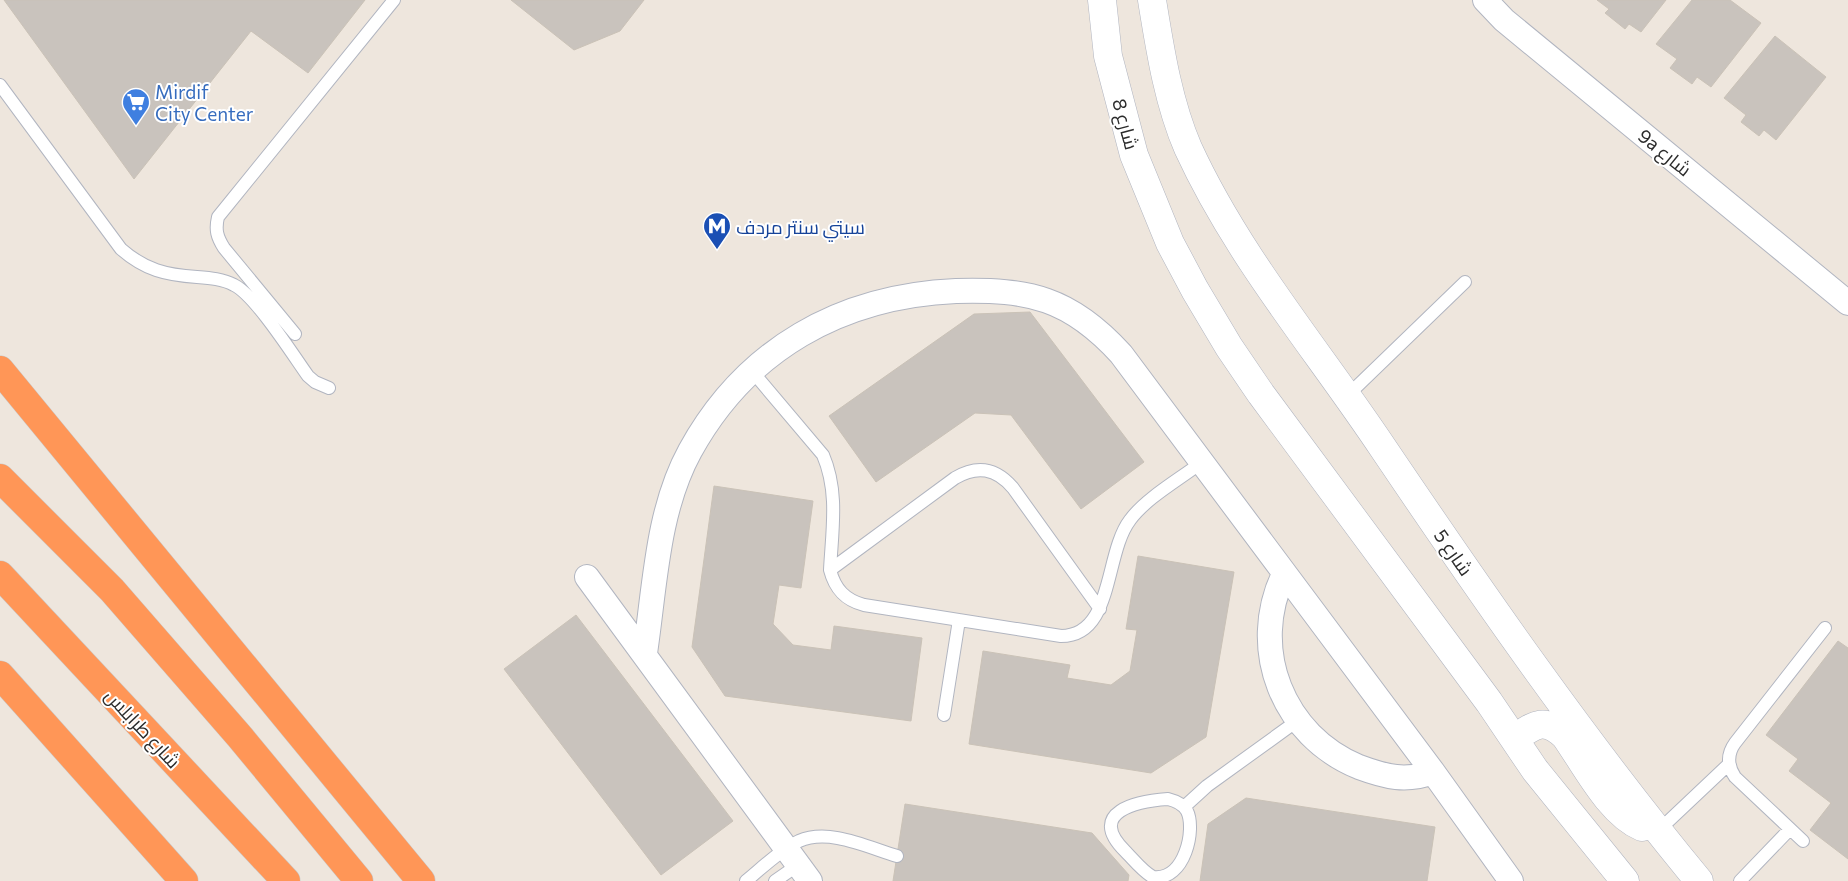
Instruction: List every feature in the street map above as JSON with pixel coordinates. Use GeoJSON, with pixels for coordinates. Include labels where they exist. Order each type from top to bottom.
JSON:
{"type":"FeatureCollection","features":[{"type":"Feature","properties":{"kind":"highway"},"geometry":{"type":"LineString","coordinates":[[0,370],[421,881]]}},
{"type":"Feature","properties":{"kind":"highway"},"geometry":{"type":"LineString","coordinates":[[0,478],[112,590],[240,737],[359,881]]}},
{"type":"Feature","properties":{"kind":"highway","name":"شارع طرابلس"},"geometry":{"type":"LineString","coordinates":[[0,575],[286,881]]}},
{"type":"Feature","properties":{"kind":"highway"},"geometry":{"type":"LineString","coordinates":[[3,682],[184,881]]}},
{"type":"Feature","properties":{"kind":"street","name":"شارع 8"},"geometry":{"type":"LineString","coordinates":[[1102,0],[1108,56],[1134,155],[1170,243],[1200,298],[1255,386],[1514,739]]}},
{"type":"Feature","properties":{"kind":"street","name":"شارع 5"},"geometry":{"type":"LineString","coordinates":[[1152,0],[1163,60],[1176,113],[1188,146],[1223,214],[1287,314],[1348,395],[1534,667],[1658,831],[1700,881]]}},
{"type":"Feature","properties":{"kind":"street","name":"9a شارع"},"geometry":{"type":"LineString","coordinates":[[1485,0],[1504,20],[1848,303]]}},
{"type":"Feature","properties":{"kind":"street"},"geometry":{"type":"LineString","coordinates":[[645,653],[666,517],[676,484],[690,452],[707,423],[728,395],[752,371],[802,333],[859,307],[920,293],[994,290],[1018,292],[1042,298],[1086,320],[1121,354],[1433,772],[1511,881]]}},
{"type":"Feature","properties":{"kind":"street"},"geometry":{"type":"LineString","coordinates":[[1284,574],[1271,612],[1270,650],[1275,675],[1284,699],[1297,721],[1329,751],[1348,762],[1381,775],[1407,778],[1433,772]]}},
{"type":"Feature","properties":{"kind":"street"},"geometry":{"type":"LineString","coordinates":[[587,577],[645,653],[798,865]]}},
{"type":"Feature","properties":{"kind":"street"},"geometry":{"type":"LineString","coordinates":[[1625,881],[1535,770],[1514,739],[1533,726],[1544,724],[1556,727],[1565,736],[1610,800],[1622,813],[1633,823],[1658,831]]}},
{"type":"Feature","properties":{"kind":"lane"},"geometry":{"type":"LineString","coordinates":[[295,334],[224,248],[217,237],[216,226],[218,217],[394,0]]}},
{"type":"Feature","properties":{"kind":"lane"},"geometry":{"type":"LineString","coordinates":[[0,85],[121,249],[132,259],[158,272],[215,279],[235,285],[252,300],[308,376],[315,382],[329,388]]}},
{"type":"Feature","properties":{"kind":"lane"},"geometry":{"type":"LineString","coordinates":[[1348,395],[1465,282]]}},
{"type":"Feature","properties":{"kind":"lane"},"geometry":{"type":"LineString","coordinates":[[752,371],[812,440],[830,472],[834,490],[830,570],[838,589],[854,602],[959,620],[1072,636],[1090,627],[1100,609],[1118,542],[1130,519],[1202,462]]}},
{"type":"Feature","properties":{"kind":"lane"},"geometry":{"type":"LineString","coordinates":[[830,570],[955,478],[975,469],[986,470],[996,473],[1013,488],[1100,609]]}},
{"type":"Feature","properties":{"kind":"lane"},"geometry":{"type":"LineString","coordinates":[[944,715],[959,620]]}},
{"type":"Feature","properties":{"kind":"lane"},"geometry":{"type":"LineString","coordinates":[[1803,841],[1735,777],[1729,764],[1731,749],[1735,743],[1825,628]]}},
{"type":"Feature","properties":{"kind":"lane"},"geometry":{"type":"LineString","coordinates":[[1184,807],[1207,786],[1297,721]]}},
{"type":"Feature","properties":{"kind":"lane"},"geometry":{"type":"LineString","coordinates":[[1658,831],[1729,764]]}},
{"type":"Feature","properties":{"kind":"lane"},"geometry":{"type":"LineString","coordinates":[[1168,799],[1184,807],[1188,813],[1190,827],[1181,869],[1167,879],[1151,876],[1118,844],[1111,827],[1113,817],[1119,810],[1128,806],[1160,800],[1168,799]]}},
{"type":"Feature","properties":{"kind":"lane"},"geometry":{"type":"LineString","coordinates":[[1740,881],[1790,829]]}},
{"type":"Feature","properties":{"kind":"lane"},"geometry":{"type":"LineString","coordinates":[[798,865],[797,842],[822,836],[897,856]]}},
{"type":"Feature","properties":{"kind":"lane"},"geometry":{"type":"LineString","coordinates":[[746,881],[798,865]]}},
{"type":"Feature","properties":{"kind":"lane"},"geometry":{"type":"LineString","coordinates":[[775,881],[798,865]]}},
{"type":"Feature","properties":{"kind":"building","name":"Mirdif City Center"},"geometry":{"type":"Polygon","coordinates":[[[4,0],[365,0],[308,73],[251,31],[134,179],[4,0]]]}},
{"type":"Feature","properties":{"kind":"building"},"geometry":{"type":"Polygon","coordinates":[[[511,0],[644,0],[620,31],[574,50],[511,0]]]}},
{"type":"Feature","properties":{"kind":"building"},"geometry":{"type":"Polygon","coordinates":[[[1597,0],[1666,0],[1641,32],[1629,24],[1625,29],[1605,13],[1609,9],[1597,0]]]}},
{"type":"Feature","properties":{"kind":"building"},"geometry":{"type":"Polygon","coordinates":[[[1692,0],[1730,0],[1761,23],[1711,87],[1697,77],[1692,84],[1670,68],[1677,59],[1656,44],[1692,0]]]}},
{"type":"Feature","properties":{"kind":"building"},"geometry":{"type":"Polygon","coordinates":[[[1775,36],[1826,77],[1776,140],[1764,130],[1759,136],[1741,122],[1746,115],[1724,98],[1775,36]]]}},
{"type":"Feature","properties":{"kind":"building"},"geometry":{"type":"Polygon","coordinates":[[[1030,312],[1144,462],[1081,509],[1011,415],[975,413],[876,482],[829,416],[974,314],[1030,312]]]}},
{"type":"Feature","properties":{"kind":"building"},"geometry":{"type":"Polygon","coordinates":[[[714,486],[813,501],[801,588],[779,585],[773,624],[793,645],[831,650],[834,626],[922,638],[911,721],[725,696],[692,647],[714,486]]]}},
{"type":"Feature","properties":{"kind":"building"},"geometry":{"type":"Polygon","coordinates":[[[1138,556],[1234,572],[1206,737],[1151,773],[969,744],[983,651],[1070,665],[1067,678],[1111,685],[1130,671],[1137,630],[1126,629],[1138,556]]]}},
{"type":"Feature","properties":{"kind":"building"},"geometry":{"type":"Polygon","coordinates":[[[576,615],[733,821],[661,875],[504,669],[576,615]]]}},
{"type":"Feature","properties":{"kind":"building"},"geometry":{"type":"Polygon","coordinates":[[[1838,641],[1848,648],[1848,859],[1810,830],[1831,803],[1789,771],[1798,759],[1766,735],[1838,641]]]}},
{"type":"Feature","properties":{"kind":"building"},"geometry":{"type":"Polygon","coordinates":[[[1246,798],[1435,827],[1427,881],[1200,881],[1208,824],[1246,798]]]}},
{"type":"Feature","properties":{"kind":"building"},"geometry":{"type":"Polygon","coordinates":[[[905,804],[1092,833],[1129,875],[1128,881],[893,881],[905,804]]]}},
{"type":"Feature","properties":{"kind":"place","name":"Mirdif City Center"},"geometry":{"type":"Point","coordinates":[136,126]}},
{"type":"Feature","properties":{"kind":"place","name":"سيتي سنتر مردف"},"geometry":{"type":"Point","coordinates":[717,250]}}]}
